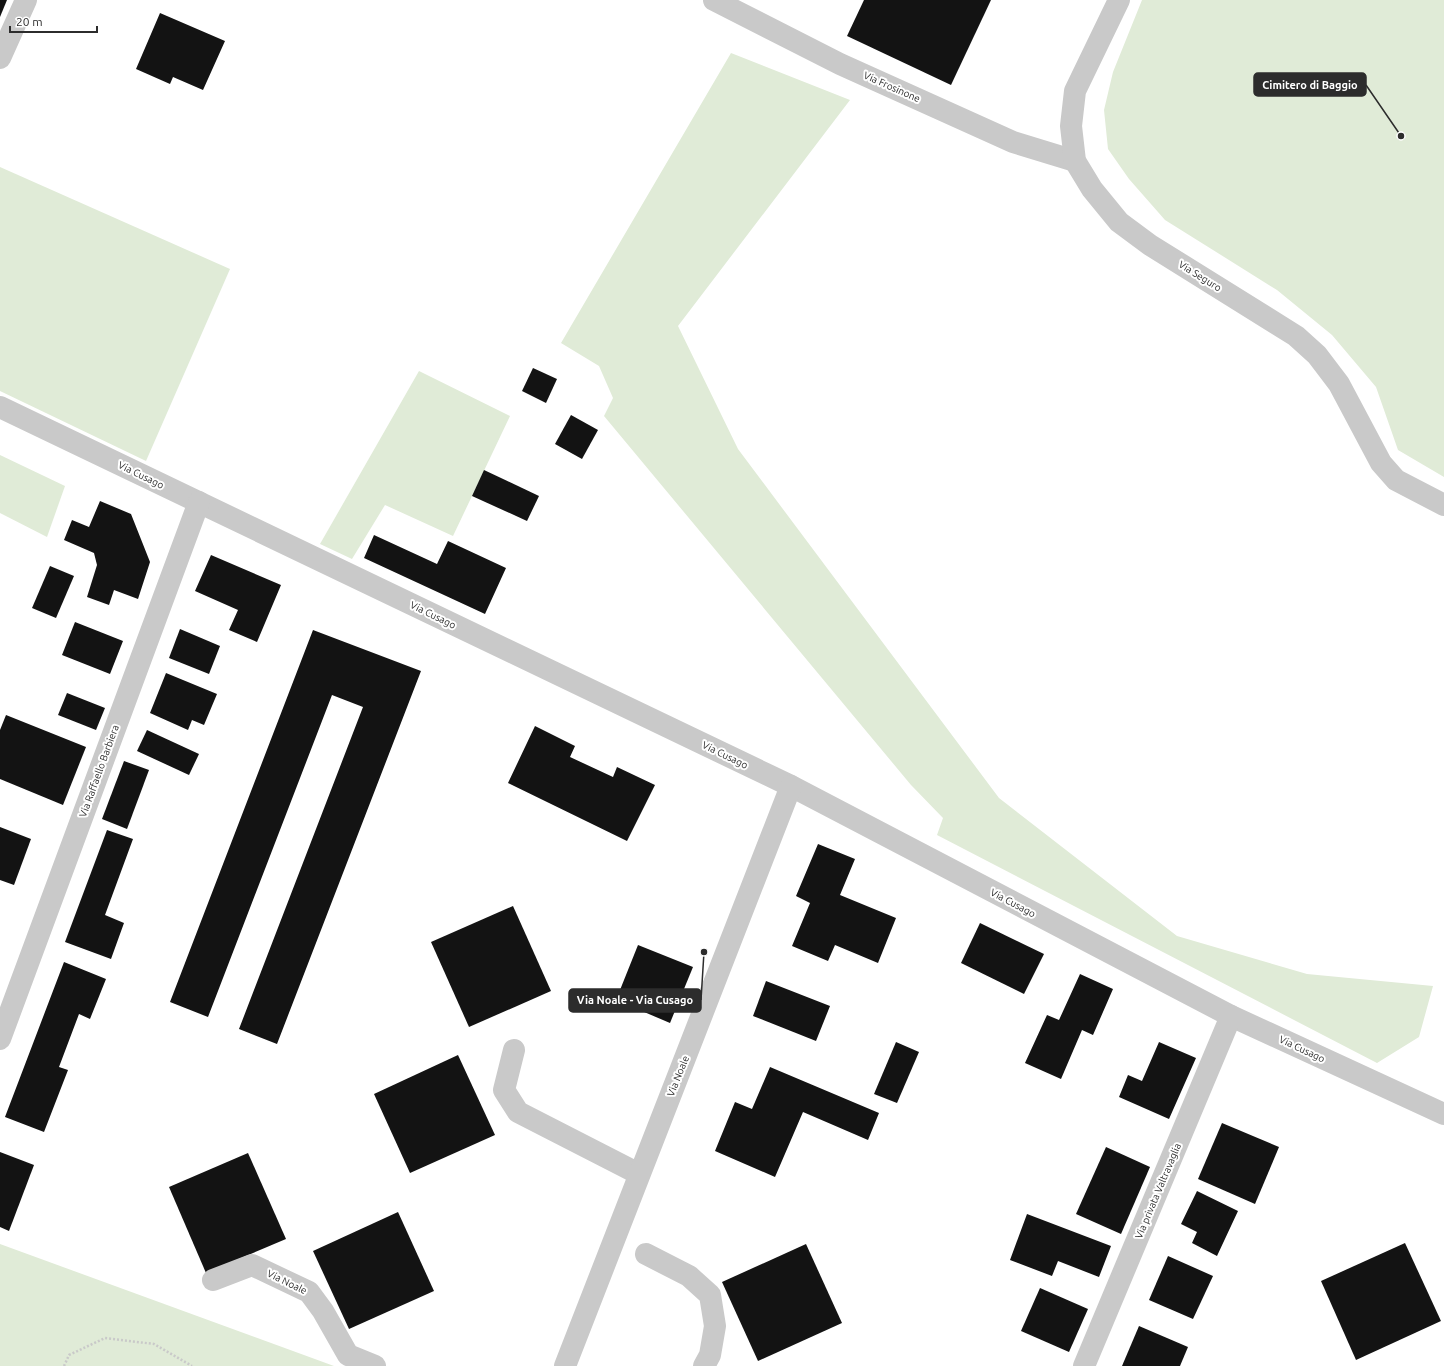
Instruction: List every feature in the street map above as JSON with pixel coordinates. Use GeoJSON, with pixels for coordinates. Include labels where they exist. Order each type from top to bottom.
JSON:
{"type":"FeatureCollection","features":[{"type":"Feature","properties":{"kind":"street"},"geometry":{"type":"LineString","coordinates":[[0,58],[26,0]]}},
{"type":"Feature","properties":{"kind":"street","name":"Via Frosinone"},"geometry":{"type":"LineString","coordinates":[[714,0],[840,64],[1013,142],[1076,161]]}},
{"type":"Feature","properties":{"kind":"street","name":"Via Seguro"},"geometry":{"type":"LineString","coordinates":[[1119,0],[1075,91],[1071,126],[1076,161],[1092,189],[1119,222],[1150,244],[1296,336],[1312,350],[1339,384],[1381,463],[1396,480],[1444,505]]}},
{"type":"Feature","properties":{"kind":"street","name":"Via Cusago"},"geometry":{"type":"LineString","coordinates":[[0,407],[791,786],[1231,1016],[1444,1114]]}},
{"type":"Feature","properties":{"kind":"street","name":"Via Raffaello Barbiera"},"geometry":{"type":"LineString","coordinates":[[0,1039],[199,502]]}},
{"type":"Feature","properties":{"kind":"street","name":"Via Noale"},"geometry":{"type":"LineString","coordinates":[[565,1366],[791,786]]}},
{"type":"Feature","properties":{"kind":"street","name":"Via privata Valtravaglia"},"geometry":{"type":"LineString","coordinates":[[1084,1366],[1231,1016]]}},
{"type":"Feature","properties":{"kind":"street"},"geometry":{"type":"LineString","coordinates":[[514,1050],[504,1090],[518,1112],[639,1174]]}},
{"type":"Feature","properties":{"kind":"street"},"geometry":{"type":"LineString","coordinates":[[646,1254],[689,1276],[710,1295],[715,1326],[710,1355],[704,1366]]}},
{"type":"Feature","properties":{"kind":"street","name":"Via Noale"},"geometry":{"type":"LineString","coordinates":[[213,1280],[252,1265],[309,1292],[323,1311],[348,1355],[375,1366]]}},
{"type":"Feature","properties":{"kind":"path"},"geometry":{"type":"LineString","coordinates":[[64,1366],[70,1355],[105,1338],[154,1344],[192,1366]]}},
{"type":"Feature","properties":{"kind":"green space"},"geometry":{"type":"Polygon","coordinates":[[[1142,0],[1444,0],[1444,477],[1398,450],[1376,387],[1332,335],[1277,290],[1165,220],[1129,179],[1108,149],[1104,110],[1113,72],[1142,0]]]}},
{"type":"Feature","properties":{"kind":"green space"},"geometry":{"type":"Polygon","coordinates":[[[731,53],[850,100],[678,326],[738,449],[999,798],[1177,936],[1307,974],[1433,986],[1419,1037],[1377,1063],[937,835],[943,818],[911,785],[604,416],[613,398],[599,366],[561,343],[731,53]]]}},
{"type":"Feature","properties":{"kind":"green space"},"geometry":{"type":"Polygon","coordinates":[[[0,167],[230,269],[146,461],[0,391],[0,167]]]}},
{"type":"Feature","properties":{"kind":"green space"},"geometry":{"type":"Polygon","coordinates":[[[419,371],[510,416],[453,536],[385,505],[352,559],[320,544],[419,371]]]}},
{"type":"Feature","properties":{"kind":"green space"},"geometry":{"type":"Polygon","coordinates":[[[0,455],[65,486],[47,537],[0,513],[0,455]]]}},
{"type":"Feature","properties":{"kind":"green space"},"geometry":{"type":"Polygon","coordinates":[[[0,1244],[334,1366],[0,1366],[0,1244]]]}},
{"type":"Feature","properties":{"kind":"building"},"geometry":{"type":"Polygon","coordinates":[[[0,0],[7,0],[0,17],[0,0]]]}},
{"type":"Feature","properties":{"kind":"building"},"geometry":{"type":"Polygon","coordinates":[[[864,0],[991,0],[951,85],[847,36],[864,0]]]}},
{"type":"Feature","properties":{"kind":"building"},"geometry":{"type":"Polygon","coordinates":[[[160,13],[225,41],[203,90],[173,77],[170,84],[136,69],[160,13]]]}},
{"type":"Feature","properties":{"kind":"building"},"geometry":{"type":"Polygon","coordinates":[[[533,368],[557,379],[546,403],[522,391],[533,368]]]}},
{"type":"Feature","properties":{"kind":"building"},"geometry":{"type":"Polygon","coordinates":[[[571,415],[598,430],[582,459],[555,444],[571,415]]]}},
{"type":"Feature","properties":{"kind":"building"},"geometry":{"type":"Polygon","coordinates":[[[484,470],[539,496],[527,521],[472,496],[484,470]]]}},
{"type":"Feature","properties":{"kind":"building"},"geometry":{"type":"Polygon","coordinates":[[[100,501],[131,514],[150,562],[138,599],[114,590],[109,605],[87,597],[97,565],[94,553],[64,540],[72,520],[89,527],[100,501]]]}},
{"type":"Feature","properties":{"kind":"building"},"geometry":{"type":"Polygon","coordinates":[[[374,535],[437,564],[448,541],[506,568],[485,614],[364,558],[374,535]]]}},
{"type":"Feature","properties":{"kind":"building"},"geometry":{"type":"Polygon","coordinates":[[[211,555],[281,585],[257,642],[229,630],[238,610],[195,591],[211,555]]]}},
{"type":"Feature","properties":{"kind":"building"},"geometry":{"type":"Polygon","coordinates":[[[50,566],[74,576],[56,618],[32,608],[50,566]]]}},
{"type":"Feature","properties":{"kind":"building"},"geometry":{"type":"Polygon","coordinates":[[[75,622],[123,641],[110,674],[62,655],[75,622]]]}},
{"type":"Feature","properties":{"kind":"building"},"geometry":{"type":"Polygon","coordinates":[[[180,629],[220,646],[209,674],[169,658],[180,629]]]}},
{"type":"Feature","properties":{"kind":"building"},"geometry":{"type":"Polygon","coordinates":[[[313,630],[421,671],[277,1044],[239,1029],[363,707],[332,695],[208,1017],[170,1002],[313,630]]]}},
{"type":"Feature","properties":{"kind":"building"},"geometry":{"type":"Polygon","coordinates":[[[166,673],[217,694],[204,725],[192,720],[188,730],[150,713],[166,673]]]}},
{"type":"Feature","properties":{"kind":"building"},"geometry":{"type":"Polygon","coordinates":[[[67,693],[105,708],[96,730],[58,715],[67,693]]]}},
{"type":"Feature","properties":{"kind":"building"},"geometry":{"type":"Polygon","coordinates":[[[6,715],[86,747],[63,805],[0,779],[0,730],[6,715]]]}},
{"type":"Feature","properties":{"kind":"building"},"geometry":{"type":"Polygon","coordinates":[[[535,726],[575,746],[570,757],[613,777],[617,767],[655,785],[627,841],[508,783],[535,726]]]}},
{"type":"Feature","properties":{"kind":"building"},"geometry":{"type":"Polygon","coordinates":[[[147,730],[199,754],[189,775],[137,751],[147,730]]]}},
{"type":"Feature","properties":{"kind":"building"},"geometry":{"type":"Polygon","coordinates":[[[124,761],[149,770],[127,829],[102,819],[124,761]]]}},
{"type":"Feature","properties":{"kind":"building"},"geometry":{"type":"Polygon","coordinates":[[[0,827],[31,839],[14,885],[0,880],[0,827]]]}},
{"type":"Feature","properties":{"kind":"building"},"geometry":{"type":"Polygon","coordinates":[[[107,830],[133,839],[105,915],[124,923],[111,959],[65,942],[107,830]]]}},
{"type":"Feature","properties":{"kind":"building"},"geometry":{"type":"Polygon","coordinates":[[[818,844],[855,859],[840,895],[896,918],[878,963],[835,945],[828,961],[792,946],[810,903],[796,896],[818,844]]]}},
{"type":"Feature","properties":{"kind":"building"},"geometry":{"type":"Polygon","coordinates":[[[513,906],[551,991],[469,1027],[431,942],[513,906]]]}},
{"type":"Feature","properties":{"kind":"building"},"geometry":{"type":"Polygon","coordinates":[[[980,923],[1044,954],[1024,994],[961,963],[980,923]]]}},
{"type":"Feature","properties":{"kind":"building"},"geometry":{"type":"Polygon","coordinates":[[[638,945],[693,967],[670,1023],[616,1000],[638,945]]]}},
{"type":"Feature","properties":{"kind":"building"},"geometry":{"type":"Polygon","coordinates":[[[64,962],[106,979],[90,1019],[79,1014],[59,1067],[68,1070],[44,1132],[5,1117],[64,962]]]}},
{"type":"Feature","properties":{"kind":"building"},"geometry":{"type":"Polygon","coordinates":[[[1080,974],[1113,989],[1093,1035],[1082,1030],[1061,1079],[1025,1063],[1047,1015],[1059,1020],[1080,974]]]}},
{"type":"Feature","properties":{"kind":"building"},"geometry":{"type":"Polygon","coordinates":[[[766,981],[830,1006],[816,1041],[753,1016],[766,981]]]}},
{"type":"Feature","properties":{"kind":"building"},"geometry":{"type":"Polygon","coordinates":[[[896,1042],[919,1052],[897,1103],[874,1094],[896,1042]]]}},
{"type":"Feature","properties":{"kind":"building"},"geometry":{"type":"Polygon","coordinates":[[[1159,1042],[1196,1058],[1169,1119],[1119,1097],[1128,1075],[1142,1081],[1159,1042]]]}},
{"type":"Feature","properties":{"kind":"building"},"geometry":{"type":"Polygon","coordinates":[[[458,1055],[495,1135],[410,1173],[374,1094],[458,1055]]]}},
{"type":"Feature","properties":{"kind":"building"},"geometry":{"type":"Polygon","coordinates":[[[770,1067],[879,1113],[868,1140],[803,1112],[775,1177],[715,1151],[735,1102],[752,1109],[770,1067]]]}},
{"type":"Feature","properties":{"kind":"building"},"geometry":{"type":"Polygon","coordinates":[[[1222,1123],[1279,1147],[1255,1204],[1198,1179],[1222,1123]]]}},
{"type":"Feature","properties":{"kind":"building"},"geometry":{"type":"Polygon","coordinates":[[[1106,1147],[1150,1167],[1121,1234],[1076,1214],[1106,1147]]]}},
{"type":"Feature","properties":{"kind":"building"},"geometry":{"type":"Polygon","coordinates":[[[0,1152],[34,1165],[9,1231],[0,1227],[0,1152]]]}},
{"type":"Feature","properties":{"kind":"building"},"geometry":{"type":"Polygon","coordinates":[[[248,1153],[286,1239],[206,1273],[169,1187],[248,1153]]]}},
{"type":"Feature","properties":{"kind":"building"},"geometry":{"type":"Polygon","coordinates":[[[1197,1191],[1238,1211],[1217,1256],[1192,1243],[1197,1232],[1181,1224],[1197,1191]]]}},
{"type":"Feature","properties":{"kind":"building"},"geometry":{"type":"Polygon","coordinates":[[[398,1212],[434,1291],[349,1329],[313,1251],[398,1212]]]}},
{"type":"Feature","properties":{"kind":"building"},"geometry":{"type":"Polygon","coordinates":[[[1027,1214],[1111,1246],[1099,1277],[1058,1261],[1052,1276],[1010,1260],[1027,1214]]]}},
{"type":"Feature","properties":{"kind":"building"},"geometry":{"type":"Polygon","coordinates":[[[1405,1243],[1441,1321],[1356,1360],[1321,1281],[1405,1243]]]}},
{"type":"Feature","properties":{"kind":"building"},"geometry":{"type":"Polygon","coordinates":[[[806,1244],[842,1323],[758,1361],[722,1282],[806,1244]]]}},
{"type":"Feature","properties":{"kind":"building"},"geometry":{"type":"Polygon","coordinates":[[[1168,1256],[1213,1276],[1193,1319],[1149,1300],[1168,1256]]]}},
{"type":"Feature","properties":{"kind":"building"},"geometry":{"type":"Polygon","coordinates":[[[1040,1288],[1088,1309],[1069,1352],[1021,1331],[1040,1288]]]}},
{"type":"Feature","properties":{"kind":"building"},"geometry":{"type":"Polygon","coordinates":[[[1139,1326],[1188,1347],[1180,1366],[1122,1366],[1139,1326]]]}},
{"type":"Feature","properties":{"kind":"place","name":"Cimitero di Baggio"},"geometry":{"type":"Point","coordinates":[1401,136]}},
{"type":"Feature","properties":{"kind":"place","name":"Via Noale - Via Cusago"},"geometry":{"type":"Point","coordinates":[704,952]}}]}
